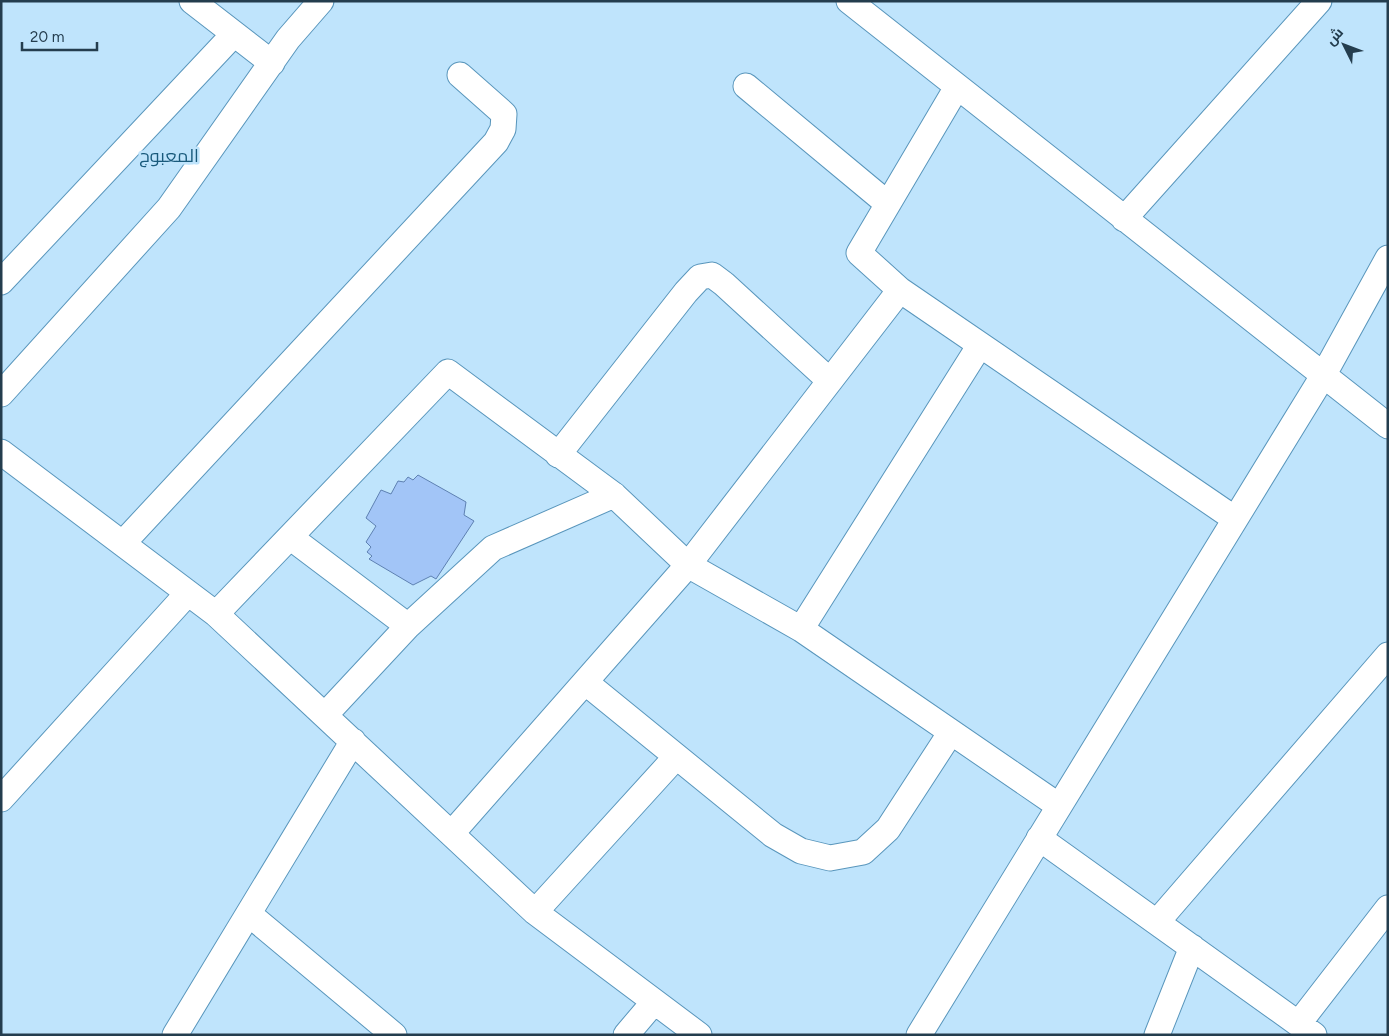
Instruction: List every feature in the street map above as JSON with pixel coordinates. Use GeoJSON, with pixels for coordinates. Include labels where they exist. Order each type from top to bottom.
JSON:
{"type":"FeatureCollection","features":[{"type":"Feature","properties":{"kind":"street"},"geometry":{"type":"LineString","coordinates":[[192,1],[272,63]]}},
{"type":"Feature","properties":{"kind":"street"},"geometry":{"type":"LineString","coordinates":[[1,394],[169,208],[288,39],[321,1]]}},
{"type":"Feature","properties":{"kind":"street"},"geometry":{"type":"LineString","coordinates":[[849,1],[1388,426]]}},
{"type":"Feature","properties":{"kind":"street"},"geometry":{"type":"LineString","coordinates":[[1124,219],[1319,1]]}},
{"type":"Feature","properties":{"kind":"street"},"geometry":{"type":"LineString","coordinates":[[1,282],[234,34]]}},
{"type":"Feature","properties":{"kind":"street"},"geometry":{"type":"LineString","coordinates":[[123,543],[496,142],[503,129],[504,114],[460,75]]}},
{"type":"Feature","properties":{"kind":"street"},"geometry":{"type":"LineString","coordinates":[[746,86],[888,204]]}},
{"type":"Feature","properties":{"kind":"street"},"geometry":{"type":"LineString","coordinates":[[957,87],[859,253],[900,290],[1235,519]]}},
{"type":"Feature","properties":{"kind":"street"},"geometry":{"type":"LineString","coordinates":[[919,1035],[1323,376],[1388,258]]}},
{"type":"Feature","properties":{"kind":"street"},"geometry":{"type":"LineString","coordinates":[[558,454],[686,292],[700,277],[712,275],[724,284],[830,381]]}},
{"type":"Feature","properties":{"kind":"street"},"geometry":{"type":"LineString","coordinates":[[452,833],[688,566],[900,290]]}},
{"type":"Feature","properties":{"kind":"street"},"geometry":{"type":"LineString","coordinates":[[801,629],[980,345]]}},
{"type":"Feature","properties":{"kind":"street"},"geometry":{"type":"LineString","coordinates":[[216,614],[448,372],[614,495],[688,566],[801,629],[1059,806]]}},
{"type":"Feature","properties":{"kind":"street"},"geometry":{"type":"LineString","coordinates":[[1,452],[216,614],[535,912],[700,1035]]}},
{"type":"Feature","properties":{"kind":"street"},"geometry":{"type":"LineString","coordinates":[[325,715],[408,626],[492,548],[614,495]]}},
{"type":"Feature","properties":{"kind":"street"},"geometry":{"type":"LineString","coordinates":[[290,537],[408,626]]}},
{"type":"Feature","properties":{"kind":"street"},"geometry":{"type":"LineString","coordinates":[[1,799],[188,593]]}},
{"type":"Feature","properties":{"kind":"street"},"geometry":{"type":"LineString","coordinates":[[1157,922],[1387,658]]}},
{"type":"Feature","properties":{"kind":"street"},"geometry":{"type":"LineString","coordinates":[[585,682],[773,836],[801,851],[830,858],[863,852],[888,829],[951,732]]}},
{"type":"Feature","properties":{"kind":"street"},"geometry":{"type":"LineString","coordinates":[[175,1035],[353,741]]}},
{"type":"Feature","properties":{"kind":"street"},"geometry":{"type":"LineString","coordinates":[[535,912],[676,757]]}},
{"type":"Feature","properties":{"kind":"street"},"geometry":{"type":"LineString","coordinates":[[1039,838],[1307,1029],[1388,908]]}},
{"type":"Feature","properties":{"kind":"street"},"geometry":{"type":"LineString","coordinates":[[248,914],[394,1035]]}},
{"type":"Feature","properties":{"kind":"street"},"geometry":{"type":"LineString","coordinates":[[1158,1035],[1192,947]]}},
{"type":"Feature","properties":{"kind":"street"},"geometry":{"type":"LineString","coordinates":[[626,1035],[654,1002]]}},
{"type":"Feature","properties":{"kind":"building"},"geometry":{"type":"Polygon","coordinates":[[[418,475],[466,502],[464,515],[474,521],[436,579],[431,576],[413,585],[369,559],[372,556],[367,552],[371,547],[366,542],[376,526],[366,518],[381,490],[391,494],[398,481],[404,482],[408,477],[413,480],[418,475]]]}},
{"type":"Feature","properties":{"kind":"district","name":"المعبوج"},"geometry":{"type":"Point","coordinates":[169,156]}}]}
